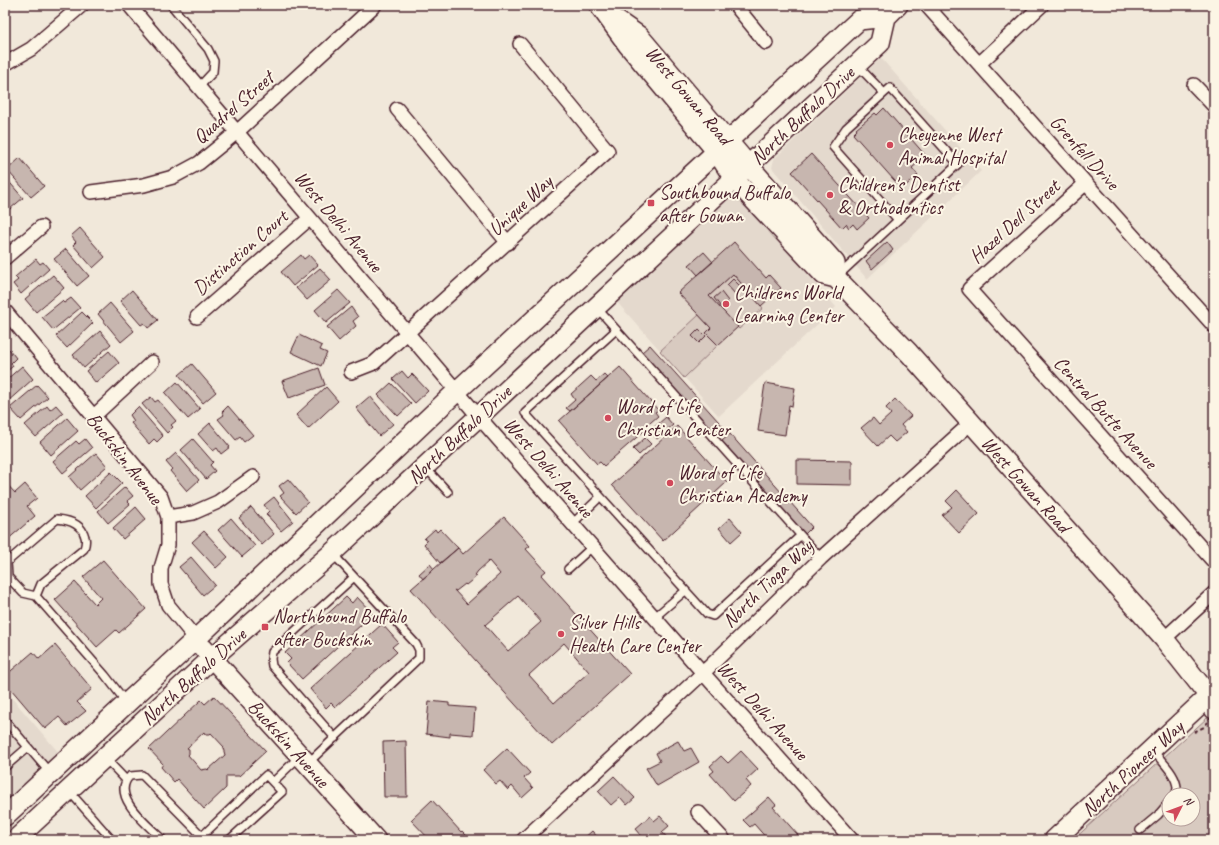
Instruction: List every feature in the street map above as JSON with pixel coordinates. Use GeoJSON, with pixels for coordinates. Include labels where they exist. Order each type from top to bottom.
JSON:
{"type":"FeatureCollection","features":[{"type":"Feature","properties":{"kind":"main road","name":"West Gowan Road"},"geometry":{"type":"LineString","coordinates":[[606,7],[639,36],[723,147],[748,165],[835,264],[836,278]]}},
{"type":"Feature","properties":{"kind":"main road","name":"North Buffalo Drive"},"geometry":{"type":"LineString","coordinates":[[5,816],[196,639],[457,391],[859,20],[892,11]]}},
{"type":"Feature","properties":{"kind":"main road","name":"North Buffalo Drive"},"geometry":{"type":"LineString","coordinates":[[15,840],[212,658],[332,553],[880,43],[892,11]]}},
{"type":"Feature","properties":{"kind":"main road","name":"West Gowan Road"},"geometry":{"type":"LineString","coordinates":[[723,147],[734,178],[824,275],[836,278],[909,353],[1164,639],[1212,701]]}},
{"type":"Feature","properties":{"kind":"main road","name":"Buckskin Avenue"},"geometry":{"type":"LineString","coordinates":[[196,639],[376,840]]}},
{"type":"Feature","properties":{"kind":"main road","name":"North Pioneer Way"},"geometry":{"type":"LineString","coordinates":[[1054,840],[1152,750],[1212,701]]}},
{"type":"Feature","properties":{"kind":"street"},"geometry":{"type":"LineString","coordinates":[[5,64],[31,49],[82,5]]}},
{"type":"Feature","properties":{"kind":"street","name":"West Delhi Avenue"},"geometry":{"type":"LineString","coordinates":[[129,5],[478,416],[703,673],[852,840]]}},
{"type":"Feature","properties":{"kind":"street","name":"Quadrel Street"},"geometry":{"type":"LineString","coordinates":[[92,192],[144,185],[173,176],[199,163],[237,132],[376,5]]}},
{"type":"Feature","properties":{"kind":"street"},"geometry":{"type":"LineString","coordinates":[[735,5],[766,43]]}},
{"type":"Feature","properties":{"kind":"street","name":"Grenfell Drive"},"geometry":{"type":"LineString","coordinates":[[926,5],[1214,326]]}},
{"type":"Feature","properties":{"kind":"street"},"geometry":{"type":"LineString","coordinates":[[979,64],[1042,5]]}},
{"type":"Feature","properties":{"kind":"street","name":"Unique Way"},"geometry":{"type":"LineString","coordinates":[[351,372],[374,363],[408,334],[608,151],[520,44]]}},
{"type":"Feature","properties":{"kind":"street"},"geometry":{"type":"LineString","coordinates":[[1194,85],[1214,106]]}},
{"type":"Feature","properties":{"kind":"street"},"geometry":{"type":"LineString","coordinates":[[398,109],[508,243]]}},
{"type":"Feature","properties":{"kind":"street","name":"Hazel Dell Street"},"geometry":{"type":"LineString","coordinates":[[969,289],[1086,183]]}},
{"type":"Feature","properties":{"kind":"street","name":"Distinction Court"},"geometry":{"type":"LineString","coordinates":[[197,317],[310,218]]}},
{"type":"Feature","properties":{"kind":"street"},"geometry":{"type":"LineString","coordinates":[[5,258],[41,227]]}},
{"type":"Feature","properties":{"kind":"street","name":"Central Butte Avenue"},"geometry":{"type":"LineString","coordinates":[[969,289],[1214,562]]}},
{"type":"Feature","properties":{"kind":"street","name":"Buckskin Avenue"},"geometry":{"type":"LineString","coordinates":[[5,311],[161,497],[168,517],[168,545],[161,568],[161,584],[168,605],[196,639]]}},
{"type":"Feature","properties":{"kind":"street"},"geometry":{"type":"LineString","coordinates":[[94,416],[152,362]]}},
{"type":"Feature","properties":{"kind":"street","name":"North Tioga Way"},"geometry":{"type":"LineString","coordinates":[[523,840],[703,673],[821,558],[972,422]]}},
{"type":"Feature","properties":{"kind":"street"},"geometry":{"type":"LineString","coordinates":[[168,517],[193,513],[218,502],[252,477]]}},
{"type":"Feature","properties":{"kind":"street"},"geometry":{"type":"LineString","coordinates":[[1164,639],[1214,593]]}},
{"type":"Feature","properties":{"kind":"street"},"geometry":{"type":"LineString","coordinates":[[698,812],[724,840]]}},
{"type":"Feature","properties":{"kind":"lane"},"geometry":{"type":"LineString","coordinates":[[171,5],[208,49],[214,61],[213,72],[199,87]]}},
{"type":"Feature","properties":{"kind":"lane"},"geometry":{"type":"LineString","coordinates":[[857,64],[884,93]]}},
{"type":"Feature","properties":{"kind":"lane"},"geometry":{"type":"LineString","coordinates":[[836,278],[958,164],[890,88],[846,128],[833,147],[898,220]]}},
{"type":"Feature","properties":{"kind":"lane"},"geometry":{"type":"LineString","coordinates":[[596,306],[821,558]]}},
{"type":"Feature","properties":{"kind":"lane"},"geometry":{"type":"LineString","coordinates":[[616,330],[525,413],[600,497],[685,591],[707,614],[713,616],[800,536]]}},
{"type":"Feature","properties":{"kind":"lane"},"geometry":{"type":"LineString","coordinates":[[424,466],[448,492]]}},
{"type":"Feature","properties":{"kind":"lane"},"geometry":{"type":"LineString","coordinates":[[572,524],[600,497]]}},
{"type":"Feature","properties":{"kind":"lane"},"geometry":{"type":"LineString","coordinates":[[36,596],[41,584],[84,549],[86,537],[80,529],[69,520],[57,519],[7,562],[8,577],[23,593],[36,596],[106,675],[127,703]]}},
{"type":"Feature","properties":{"kind":"lane"},"geometry":{"type":"LineString","coordinates":[[568,569],[592,547]]}},
{"type":"Feature","properties":{"kind":"lane"},"geometry":{"type":"LineString","coordinates":[[273,782],[303,759],[335,738],[419,658],[419,650],[416,644],[332,553]]}},
{"type":"Feature","properties":{"kind":"lane"},"geometry":{"type":"LineString","coordinates":[[335,738],[272,666],[271,659],[272,652],[354,577]]}},
{"type":"Feature","properties":{"kind":"lane"},"geometry":{"type":"LineString","coordinates":[[655,617],[685,591]]}},
{"type":"Feature","properties":{"kind":"lane"},"geometry":{"type":"LineString","coordinates":[[5,720],[50,774]]}},
{"type":"Feature","properties":{"kind":"lane"},"geometry":{"type":"LineString","coordinates":[[5,768],[28,747]]}},
{"type":"Feature","properties":{"kind":"lane"},"geometry":{"type":"LineString","coordinates":[[1152,750],[1168,768],[1176,782],[1176,787]]}},
{"type":"Feature","properties":{"kind":"lane"},"geometry":{"type":"LineString","coordinates":[[105,757],[126,780]]}},
{"type":"Feature","properties":{"kind":"lane"},"geometry":{"type":"LineString","coordinates":[[163,840],[130,807],[123,792],[126,780],[130,776],[142,775],[204,838],[266,775],[282,792],[229,840]]}},
{"type":"Feature","properties":{"kind":"lane"},"geometry":{"type":"LineString","coordinates":[[68,791],[112,840]]}},
{"type":"Feature","properties":{"kind":"lane"},"geometry":{"type":"LineString","coordinates":[[1140,830],[1161,812]]}},
{"type":"Feature","properties":{"kind":"shaded area"},"geometry":{"type":"Polygon","coordinates":[[[881,58],[981,171],[867,279],[772,168],[774,159],[881,58]]]}},
{"type":"Feature","properties":{"kind":"shaded area","name":"Childrens World Learning Center"},"geometry":{"type":"Polygon","coordinates":[[[731,198],[741,200],[748,206],[836,307],[719,416],[615,300],[723,199],[731,198]]]}},
{"type":"Feature","properties":{"kind":"shaded area"},"geometry":{"type":"Polygon","coordinates":[[[733,274],[763,308],[739,329],[709,296],[733,274]]]}},
{"type":"Feature","properties":{"kind":"shaded area"},"geometry":{"type":"Polygon","coordinates":[[[699,315],[711,328],[706,333],[718,345],[684,378],[660,351],[699,315]]]}},
{"type":"Feature","properties":{"kind":"shaded area"},"geometry":{"type":"Polygon","coordinates":[[[5,690],[59,753],[5,802],[5,690]]]}},
{"type":"Feature","properties":{"kind":"shaded area"},"geometry":{"type":"Polygon","coordinates":[[[1207,718],[1214,725],[1214,840],[1073,840],[1207,718]]]}},
{"type":"Feature","properties":{"kind":"building","name":"Cheyenne West Animal Hospital"},"geometry":{"type":"Polygon","coordinates":[[[884,108],[926,156],[912,168],[918,175],[902,189],[853,134],[857,130],[856,129],[875,113],[877,115],[884,108]]]}},
{"type":"Feature","properties":{"kind":"building","name":"Children's Dentist & Orthodontics"},"geometry":{"type":"Polygon","coordinates":[[[811,154],[869,218],[857,229],[853,224],[849,228],[846,224],[842,228],[792,172],[811,154]]]}},
{"type":"Feature","properties":{"kind":"building"},"geometry":{"type":"Polygon","coordinates":[[[20,158],[44,186],[31,197],[7,170],[20,158]]]}},
{"type":"Feature","properties":{"kind":"building"},"geometry":{"type":"Polygon","coordinates":[[[5,177],[23,198],[10,209],[5,202],[5,177]]]}},
{"type":"Feature","properties":{"kind":"building"},"geometry":{"type":"Polygon","coordinates":[[[80,228],[105,257],[93,268],[73,245],[76,242],[71,236],[80,228]]]}},
{"type":"Feature","properties":{"kind":"building"},"geometry":{"type":"Polygon","coordinates":[[[734,242],[766,278],[769,275],[781,288],[761,306],[733,274],[709,296],[738,327],[718,345],[706,333],[711,328],[678,293],[734,242]]]}},
{"type":"Feature","properties":{"kind":"building"},"geometry":{"type":"Polygon","coordinates":[[[887,242],[893,250],[872,269],[866,261],[887,242]]]}},
{"type":"Feature","properties":{"kind":"building"},"geometry":{"type":"Polygon","coordinates":[[[66,249],[89,276],[77,286],[54,259],[66,249]]]}},
{"type":"Feature","properties":{"kind":"building"},"geometry":{"type":"Polygon","coordinates":[[[704,252],[713,262],[698,275],[689,265],[704,252]]]}},
{"type":"Feature","properties":{"kind":"building"},"geometry":{"type":"Polygon","coordinates":[[[301,255],[304,259],[309,255],[318,265],[293,286],[281,272],[301,255]]]}},
{"type":"Feature","properties":{"kind":"building"},"geometry":{"type":"Polygon","coordinates":[[[36,259],[40,264],[43,262],[49,269],[21,294],[13,284],[18,280],[15,277],[36,259]]]}},
{"type":"Feature","properties":{"kind":"building"},"geometry":{"type":"Polygon","coordinates":[[[320,268],[331,280],[307,300],[296,288],[320,268]]]}},
{"type":"Feature","properties":{"kind":"building"},"geometry":{"type":"Polygon","coordinates":[[[53,275],[64,288],[36,312],[25,299],[53,275]]]}},
{"type":"Feature","properties":{"kind":"building"},"geometry":{"type":"Polygon","coordinates":[[[733,279],[743,289],[736,295],[727,285],[733,279]]]}},
{"type":"Feature","properties":{"kind":"building"},"geometry":{"type":"Polygon","coordinates":[[[132,290],[158,320],[148,328],[144,323],[141,325],[120,301],[132,290]]]}},
{"type":"Feature","properties":{"kind":"building"},"geometry":{"type":"Polygon","coordinates":[[[338,290],[350,303],[326,323],[315,310],[338,290]]]}},
{"type":"Feature","properties":{"kind":"building"},"geometry":{"type":"Polygon","coordinates":[[[721,292],[728,301],[721,307],[714,298],[721,292]]]}},
{"type":"Feature","properties":{"kind":"building"},"geometry":{"type":"Polygon","coordinates":[[[71,298],[80,308],[53,330],[42,317],[62,301],[64,303],[71,298]]]}},
{"type":"Feature","properties":{"kind":"building"},"geometry":{"type":"Polygon","coordinates":[[[110,303],[134,331],[121,342],[98,314],[110,303]]]}},
{"type":"Feature","properties":{"kind":"building"},"geometry":{"type":"Polygon","coordinates":[[[351,307],[358,317],[353,321],[356,326],[339,341],[327,327],[351,307]]]}},
{"type":"Feature","properties":{"kind":"building"},"geometry":{"type":"Polygon","coordinates":[[[82,312],[93,323],[67,348],[56,336],[82,312]]]}},
{"type":"Feature","properties":{"kind":"building"},"geometry":{"type":"Polygon","coordinates":[[[699,329],[706,336],[699,343],[692,336],[699,329]]]}},
{"type":"Feature","properties":{"kind":"building"},"geometry":{"type":"Polygon","coordinates":[[[100,331],[111,344],[84,368],[73,355],[100,331]]]}},
{"type":"Feature","properties":{"kind":"building"},"geometry":{"type":"Polygon","coordinates":[[[299,335],[322,346],[320,350],[327,353],[321,366],[291,352],[299,335]]]}},
{"type":"Feature","properties":{"kind":"building"},"geometry":{"type":"Polygon","coordinates":[[[650,345],[727,431],[719,438],[642,352],[650,345]]]}},
{"type":"Feature","properties":{"kind":"building"},"geometry":{"type":"Polygon","coordinates":[[[9,349],[16,358],[11,363],[13,366],[5,373],[5,352],[9,349]]]}},
{"type":"Feature","properties":{"kind":"building"},"geometry":{"type":"Polygon","coordinates":[[[109,351],[119,363],[96,383],[86,371],[109,351]]]}},
{"type":"Feature","properties":{"kind":"building"},"geometry":{"type":"Polygon","coordinates":[[[192,364],[216,392],[203,403],[179,375],[192,364]]]}},
{"type":"Feature","properties":{"kind":"building"},"geometry":{"type":"Polygon","coordinates":[[[22,366],[33,379],[7,402],[5,400],[5,381],[22,366]]]}},
{"type":"Feature","properties":{"kind":"building","name":"Word of Life Christian Center"},"geometry":{"type":"Polygon","coordinates":[[[620,367],[658,410],[655,412],[658,416],[643,429],[644,431],[604,466],[600,462],[597,464],[559,421],[620,367]]]}},
{"type":"Feature","properties":{"kind":"building"},"geometry":{"type":"Polygon","coordinates":[[[319,368],[325,385],[289,398],[282,381],[319,368]]]}},
{"type":"Feature","properties":{"kind":"building"},"geometry":{"type":"Polygon","coordinates":[[[402,371],[408,378],[412,374],[428,391],[415,403],[393,379],[402,371]]]}},
{"type":"Feature","properties":{"kind":"building"},"geometry":{"type":"Polygon","coordinates":[[[604,374],[608,378],[570,411],[566,408],[575,400],[571,394],[591,376],[596,381],[604,374]]]}},
{"type":"Feature","properties":{"kind":"building"},"geometry":{"type":"Polygon","coordinates":[[[177,382],[200,409],[188,419],[165,393],[177,382]]]}},
{"type":"Feature","properties":{"kind":"building"},"geometry":{"type":"Polygon","coordinates":[[[391,383],[411,404],[398,416],[378,395],[391,383]]]}},
{"type":"Feature","properties":{"kind":"building"},"geometry":{"type":"Polygon","coordinates":[[[765,383],[795,388],[792,406],[789,405],[785,435],[758,431],[765,383]]]}},
{"type":"Feature","properties":{"kind":"building"},"geometry":{"type":"Polygon","coordinates":[[[37,385],[48,397],[21,420],[10,408],[37,385]]]}},
{"type":"Feature","properties":{"kind":"building"},"geometry":{"type":"Polygon","coordinates":[[[326,387],[338,401],[308,429],[296,415],[326,387]]]}},
{"type":"Feature","properties":{"kind":"building"},"geometry":{"type":"Polygon","coordinates":[[[370,396],[393,424],[379,436],[356,408],[370,396]]]}},
{"type":"Feature","properties":{"kind":"building"},"geometry":{"type":"Polygon","coordinates":[[[151,397],[155,402],[158,400],[176,421],[171,425],[173,427],[167,433],[142,404],[151,397]]]}},
{"type":"Feature","properties":{"kind":"building"},"geometry":{"type":"Polygon","coordinates":[[[895,399],[911,416],[901,425],[907,432],[895,442],[889,436],[878,446],[861,428],[873,418],[879,425],[891,414],[886,408],[895,399]]]}},
{"type":"Feature","properties":{"kind":"building"},"geometry":{"type":"Polygon","coordinates":[[[56,405],[63,413],[36,437],[25,425],[47,406],[50,410],[56,405]]]}},
{"type":"Feature","properties":{"kind":"building"},"geometry":{"type":"Polygon","coordinates":[[[228,406],[253,435],[244,442],[240,437],[236,440],[218,419],[224,415],[222,412],[228,406]]]}},
{"type":"Feature","properties":{"kind":"building"},"geometry":{"type":"Polygon","coordinates":[[[138,407],[163,436],[157,442],[154,439],[149,444],[131,423],[134,421],[130,415],[138,407]]]}},
{"type":"Feature","properties":{"kind":"building"},"geometry":{"type":"Polygon","coordinates":[[[666,417],[673,425],[657,439],[650,431],[666,417]]]}},
{"type":"Feature","properties":{"kind":"building"},"geometry":{"type":"Polygon","coordinates":[[[67,418],[78,431],[51,455],[40,442],[67,418]]]}},
{"type":"Feature","properties":{"kind":"building"},"geometry":{"type":"Polygon","coordinates":[[[210,423],[230,447],[221,454],[217,448],[213,451],[198,434],[210,423]]]}},
{"type":"Feature","properties":{"kind":"building","name":"Word of Life Christian Academy"},"geometry":{"type":"Polygon","coordinates":[[[677,426],[727,482],[663,541],[612,485],[677,426]]]}},
{"type":"Feature","properties":{"kind":"building"},"geometry":{"type":"Polygon","coordinates":[[[730,434],[812,527],[805,534],[722,441],[730,434]]]}},
{"type":"Feature","properties":{"kind":"building"},"geometry":{"type":"Polygon","coordinates":[[[645,438],[651,444],[639,455],[633,449],[645,438]]]}},
{"type":"Feature","properties":{"kind":"building"},"geometry":{"type":"Polygon","coordinates":[[[85,439],[92,448],[63,473],[53,461],[76,441],[79,444],[85,439]]]}},
{"type":"Feature","properties":{"kind":"building"},"geometry":{"type":"Polygon","coordinates":[[[193,439],[213,462],[210,465],[215,471],[206,479],[181,450],[193,439]]]}},
{"type":"Feature","properties":{"kind":"building"},"geometry":{"type":"Polygon","coordinates":[[[96,453],[107,466],[80,490],[69,477],[96,453]]]}},
{"type":"Feature","properties":{"kind":"building"},"geometry":{"type":"Polygon","coordinates":[[[176,453],[199,480],[187,491],[170,471],[172,469],[166,462],[176,453]]]}},
{"type":"Feature","properties":{"kind":"building"},"geometry":{"type":"Polygon","coordinates":[[[797,460],[852,461],[852,485],[797,484],[797,460]]]}},
{"type":"Feature","properties":{"kind":"building"},"geometry":{"type":"Polygon","coordinates":[[[5,463],[8,467],[5,481],[5,463]]]}},
{"type":"Feature","properties":{"kind":"building"},"geometry":{"type":"Polygon","coordinates":[[[111,472],[122,483],[96,508],[85,496],[111,472]]]}},
{"type":"Feature","properties":{"kind":"building"},"geometry":{"type":"Polygon","coordinates":[[[288,479],[308,502],[296,513],[280,496],[284,493],[279,486],[288,479]]]}},
{"type":"Feature","properties":{"kind":"building"},"geometry":{"type":"Polygon","coordinates":[[[5,482],[15,493],[25,484],[37,498],[27,506],[35,516],[6,541],[5,482]]]}},
{"type":"Feature","properties":{"kind":"building"},"geometry":{"type":"Polygon","coordinates":[[[125,487],[133,496],[127,501],[130,504],[108,523],[98,511],[125,487]]]}},
{"type":"Feature","properties":{"kind":"building"},"geometry":{"type":"Polygon","coordinates":[[[957,490],[979,514],[959,533],[942,515],[952,507],[946,501],[957,490]]]}},
{"type":"Feature","properties":{"kind":"building"},"geometry":{"type":"Polygon","coordinates":[[[274,497],[293,521],[281,531],[266,514],[269,511],[264,505],[274,497]]]}},
{"type":"Feature","properties":{"kind":"building"},"geometry":{"type":"Polygon","coordinates":[[[136,507],[146,519],[123,539],[113,528],[136,507]]]}},
{"type":"Feature","properties":{"kind":"building"},"geometry":{"type":"Polygon","coordinates":[[[251,507],[274,534],[262,545],[239,518],[251,507]]]}},
{"type":"Feature","properties":{"kind":"building","name":"Silver Hills Health Care Center"},"geometry":{"type":"Polygon","coordinates":[[[504,517],[530,546],[526,549],[546,571],[541,575],[630,674],[552,745],[411,589],[458,548],[463,554],[504,517]],[[489,561],[478,571],[475,575],[477,576],[466,585],[465,584],[456,591],[454,590],[467,604],[500,574],[489,561]],[[518,596],[485,625],[508,651],[541,622],[518,596]],[[564,643],[529,675],[554,703],[589,672],[564,643]]]}},
{"type":"Feature","properties":{"kind":"building"},"geometry":{"type":"Polygon","coordinates":[[[231,518],[255,546],[242,557],[218,530],[231,518]]]}},
{"type":"Feature","properties":{"kind":"building"},"geometry":{"type":"Polygon","coordinates":[[[730,518],[742,532],[731,542],[719,528],[730,518]]]}},
{"type":"Feature","properties":{"kind":"building"},"geometry":{"type":"Polygon","coordinates":[[[435,529],[437,532],[440,529],[458,548],[440,563],[424,544],[427,541],[424,539],[435,529]]]}},
{"type":"Feature","properties":{"kind":"building"},"geometry":{"type":"Polygon","coordinates":[[[204,531],[228,557],[216,568],[192,542],[204,531]]]}},
{"type":"Feature","properties":{"kind":"building"},"geometry":{"type":"Polygon","coordinates":[[[191,557],[215,585],[203,595],[179,567],[191,557]]]}},
{"type":"Feature","properties":{"kind":"building"},"geometry":{"type":"Polygon","coordinates":[[[103,560],[146,609],[119,633],[116,630],[97,647],[55,600],[75,582],[95,604],[101,598],[83,577],[103,560]]]}},
{"type":"Feature","properties":{"kind":"building"},"geometry":{"type":"Polygon","coordinates":[[[430,564],[434,569],[423,579],[419,574],[430,564]]]}},
{"type":"Feature","properties":{"kind":"building"},"geometry":{"type":"Polygon","coordinates":[[[346,597],[352,603],[357,597],[373,614],[302,679],[287,663],[291,659],[285,653],[346,597]]]}},
{"type":"Feature","properties":{"kind":"building"},"geometry":{"type":"Polygon","coordinates":[[[382,624],[398,642],[392,647],[397,652],[335,707],[331,703],[326,708],[310,689],[382,624]]]}},
{"type":"Feature","properties":{"kind":"building"},"geometry":{"type":"Polygon","coordinates":[[[55,645],[92,689],[77,702],[86,711],[67,726],[59,717],[45,729],[5,682],[5,676],[33,652],[39,659],[55,645]]]}},
{"type":"Feature","properties":{"kind":"building"},"geometry":{"type":"Polygon","coordinates":[[[214,696],[266,751],[239,776],[226,776],[226,788],[204,809],[177,779],[174,782],[161,767],[163,764],[149,749],[201,700],[205,704],[214,696]],[[204,732],[187,748],[189,749],[188,755],[201,770],[208,770],[225,755],[224,747],[211,733],[205,734],[204,732]]]}},
{"type":"Feature","properties":{"kind":"building"},"geometry":{"type":"Polygon","coordinates":[[[429,701],[449,703],[449,706],[475,708],[473,735],[450,733],[450,737],[426,734],[429,701]]]}},
{"type":"Feature","properties":{"kind":"building"},"geometry":{"type":"Polygon","coordinates":[[[406,741],[407,797],[384,797],[383,742],[406,741]]]}},
{"type":"Feature","properties":{"kind":"building"},"geometry":{"type":"Polygon","coordinates":[[[678,741],[684,751],[691,748],[699,762],[657,786],[646,768],[660,761],[656,753],[678,741]]]}},
{"type":"Feature","properties":{"kind":"building"},"geometry":{"type":"Polygon","coordinates":[[[507,748],[530,773],[524,778],[533,788],[522,798],[512,786],[508,790],[500,781],[496,784],[483,770],[507,748]]]}},
{"type":"Feature","properties":{"kind":"building"},"geometry":{"type":"Polygon","coordinates":[[[741,751],[758,769],[746,780],[751,786],[734,801],[710,774],[714,771],[710,766],[721,756],[728,763],[741,751]]]}},
{"type":"Feature","properties":{"kind":"building"},"geometry":{"type":"Polygon","coordinates":[[[614,776],[635,798],[627,805],[620,797],[611,805],[598,791],[614,776]]]}},
{"type":"Feature","properties":{"kind":"building"},"geometry":{"type":"Polygon","coordinates":[[[769,797],[776,805],[773,807],[798,835],[792,840],[768,840],[754,824],[750,827],[743,820],[769,797]]]}},
{"type":"Feature","properties":{"kind":"building"},"geometry":{"type":"Polygon","coordinates":[[[432,800],[461,832],[462,831],[471,840],[430,840],[411,820],[432,800]]]}},
{"type":"Feature","properties":{"kind":"building"},"geometry":{"type":"Polygon","coordinates":[[[650,816],[654,821],[660,816],[669,826],[662,832],[669,840],[641,840],[639,838],[641,836],[635,829],[650,816]]]}},
{"type":"Feature","properties":{"kind":"building"},"geometry":{"type":"Polygon","coordinates":[[[592,831],[600,840],[582,840],[592,831]]]}},
{"type":"Feature","properties":{"kind":"building"},"geometry":{"type":"Polygon","coordinates":[[[320,834],[321,840],[278,840],[320,834]]]}},
{"type":"Feature","properties":{"kind":"place","name":"Cheyenne West Animal Hospital"},"geometry":{"type":"Point","coordinates":[890,145]}},
{"type":"Feature","properties":{"kind":"place","name":"Children's Dentist & Orthodontics"},"geometry":{"type":"Point","coordinates":[830,195]}},
{"type":"Feature","properties":{"kind":"place","name":"Southbound Buffalo after Gowan"},"geometry":{"type":"Point","coordinates":[651,203]}},
{"type":"Feature","properties":{"kind":"place","name":"Childrens World Learning Center"},"geometry":{"type":"Point","coordinates":[726,304]}},
{"type":"Feature","properties":{"kind":"place","name":"Word of Life Christian Center"},"geometry":{"type":"Point","coordinates":[608,418]}},
{"type":"Feature","properties":{"kind":"place","name":"Word of Life Christian Academy"},"geometry":{"type":"Point","coordinates":[670,483]}},
{"type":"Feature","properties":{"kind":"place","name":"Northbound Buffalo after Buckskin"},"geometry":{"type":"Point","coordinates":[265,627]}},
{"type":"Feature","properties":{"kind":"place","name":"Silver Hills Health Care Center"},"geometry":{"type":"Point","coordinates":[561,634]}}]}
